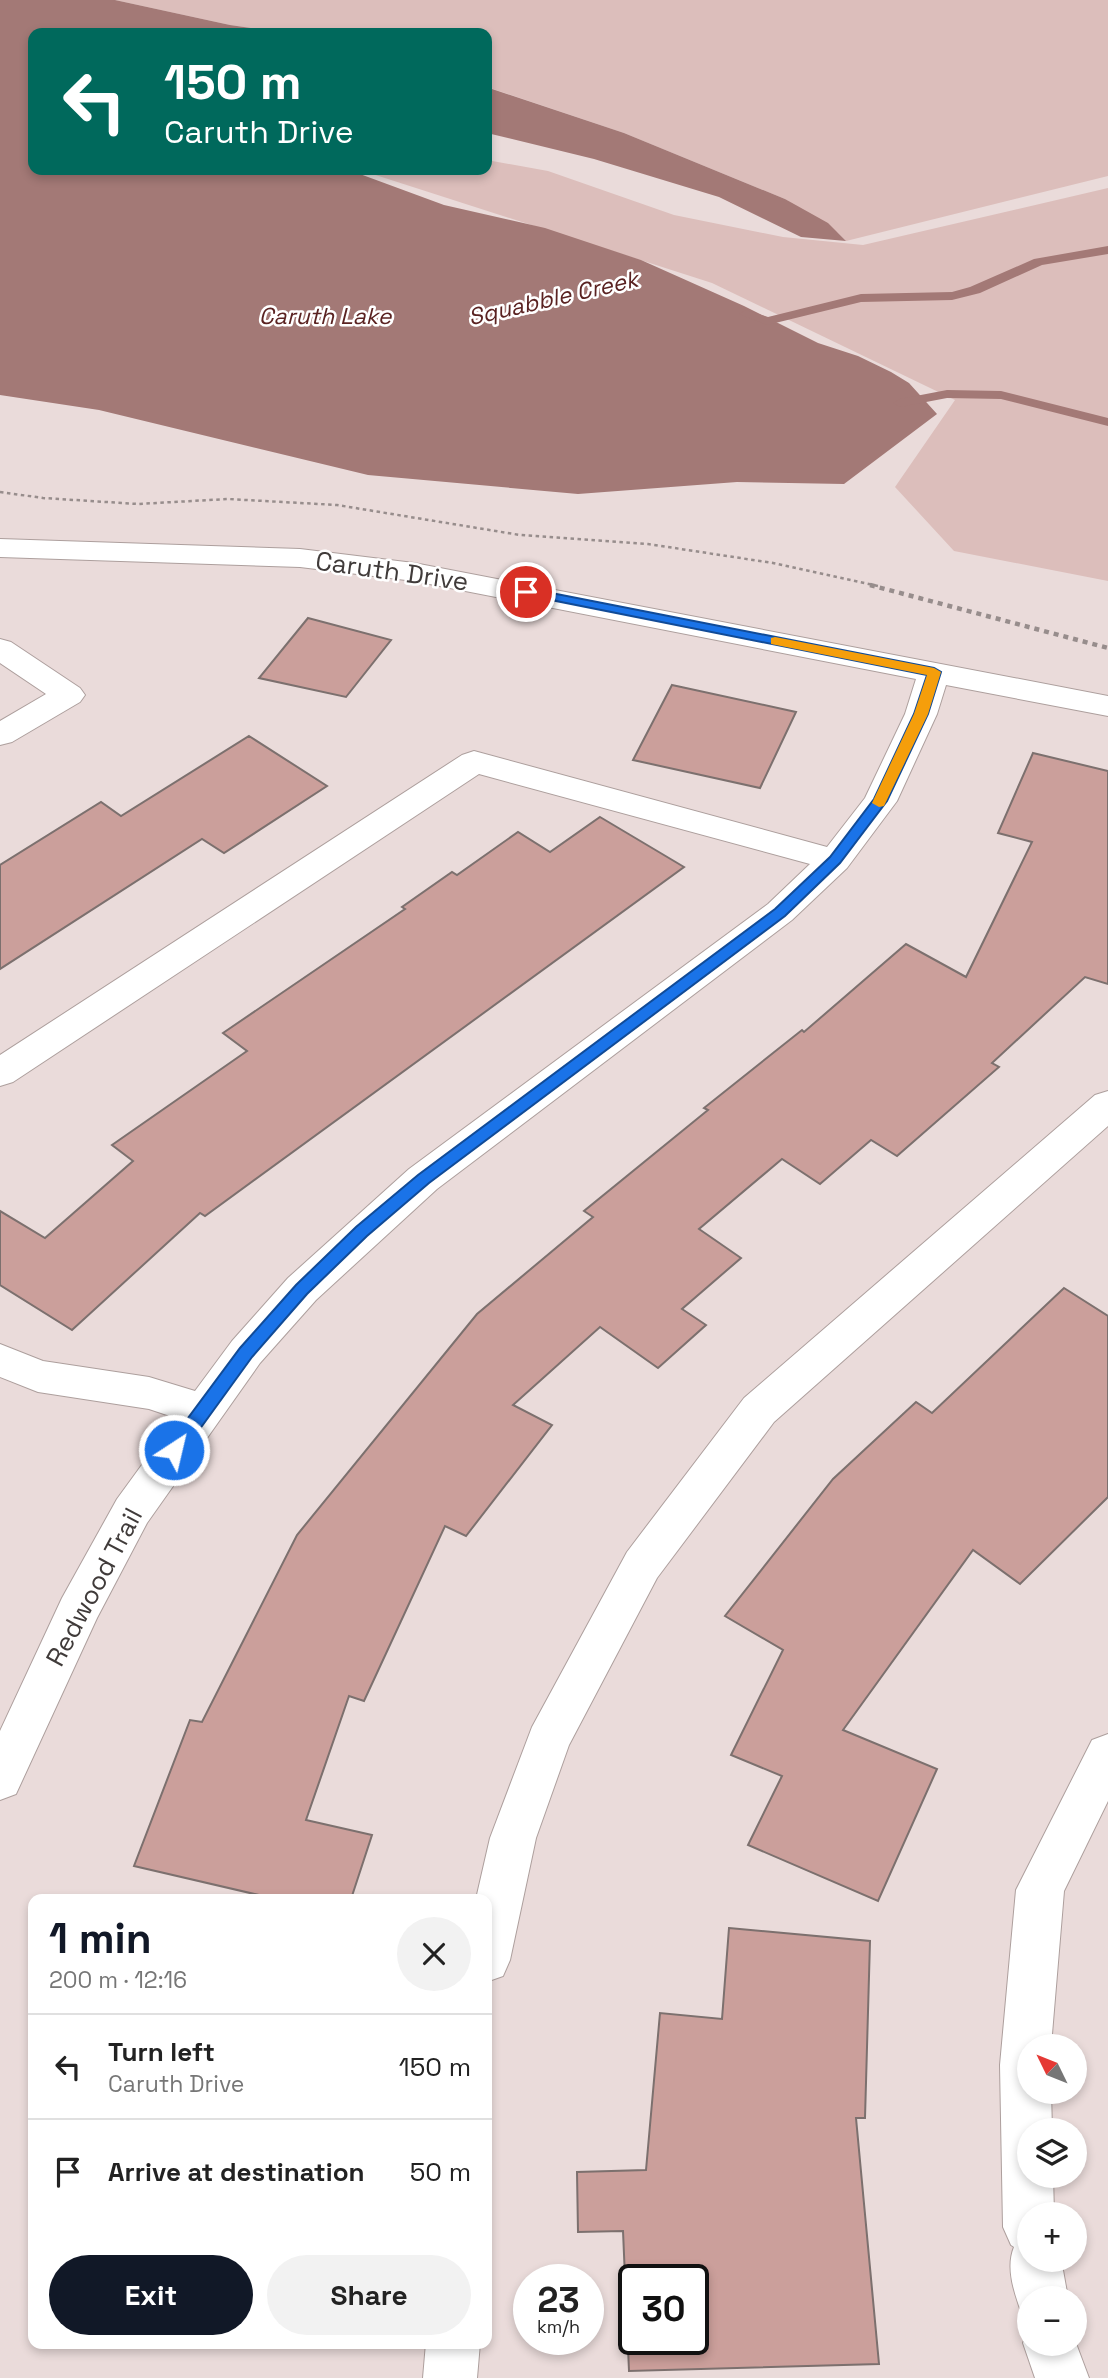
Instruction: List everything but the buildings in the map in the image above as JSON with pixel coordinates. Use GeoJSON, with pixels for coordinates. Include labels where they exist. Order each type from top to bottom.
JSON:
{"type":"FeatureCollection","features":[{"type":"Feature","properties":{"kind":"street","name":"Caruth Drive"},"geometry":{"type":"LineString","coordinates":[[0,548],[300,558],[414,572],[1108,706]]}},
{"type":"Feature","properties":{"kind":"street"},"geometry":{"type":"LineString","coordinates":[[0,649],[69,695],[0,735]]}},
{"type":"Feature","properties":{"kind":"street","name":"Redwood Trail"},"geometry":{"type":"LineString","coordinates":[[0,1780],[78,1611],[132,1511],[246,1352],[302,1289],[423,1179],[780,912],[835,860],[880,801],[921,714],[934,672]]}},
{"type":"Feature","properties":{"kind":"street"},"geometry":{"type":"LineString","coordinates":[[0,1073],[474,762],[835,860]]}},
{"type":"Feature","properties":{"kind":"street"},"geometry":{"type":"LineString","coordinates":[[492,1933],[513,1838],[548,1741],[642,1565],[759,1410],[1108,1105]]}},
{"type":"Feature","properties":{"kind":"street"},"geometry":{"type":"LineString","coordinates":[[0,1360],[38,1376],[149,1393],[203,1409]]}},
{"type":"Feature","properties":{"kind":"street"},"geometry":{"type":"LineString","coordinates":[[1028,2202],[1025,2065],[1040,1890],[1108,1754]]}},
{"type":"Feature","properties":{"kind":"street"},"geometry":{"type":"LineString","coordinates":[[450,2378],[452,2349]]}},
{"type":"Feature","properties":{"kind":"street"},"geometry":{"type":"LineString","coordinates":[[1054,2356],[1062,2378]]}},
{"type":"Feature","properties":{"kind":"path"},"geometry":{"type":"LineString","coordinates":[[0,492],[43,498],[138,504],[228,499],[337,505],[520,535],[648,544],[773,564],[899,591],[1108,648]]}},
{"type":"Feature","properties":{"kind":"shaded area"},"geometry":{"type":"Polygon","coordinates":[[[115,0],[1108,0],[1108,176],[846,241],[785,199],[624,133],[492,89],[492,28],[251,28],[115,0]]]}},
{"type":"Feature","properties":{"kind":"shaded area"},"geometry":{"type":"Polygon","coordinates":[[[492,161],[548,171],[674,215],[783,237],[863,245],[1108,188],[1108,581],[954,551],[895,487],[955,400],[712,283],[376,175],[492,175],[492,161]]]}},
{"type":"Feature","properties":{"kind":"water","name":"Caruth Lake"},"geometry":{"type":"Polygon","coordinates":[[[0,0],[115,0],[251,28],[28,28],[28,175],[363,175],[444,205],[545,228],[641,260],[818,343],[858,356],[891,372],[909,383],[937,414],[844,484],[737,482],[578,494],[368,475],[99,410],[0,395],[0,0]]]}},
{"type":"Feature","properties":{"kind":"water"},"geometry":{"type":"Polygon","coordinates":[[[492,89],[624,133],[785,199],[828,223],[846,241],[801,237],[719,197],[594,159],[492,134],[492,89]]]}},
{"type":"Feature","properties":{"kind":"waterway","name":"Squabble Creek"},"geometry":{"type":"LineString","coordinates":[[746,314],[767,321],[861,298],[952,296],[975,290],[1039,262],[1108,250]]}},
{"type":"Feature","properties":{"kind":"waterway"},"geometry":{"type":"LineString","coordinates":[[900,403],[947,394],[1001,395],[1108,422]]}},
{"type":"Feature","properties":{"kind":"slow traffic"},"geometry":{"type":"LineString","coordinates":[[775,641],[934,672],[921,714],[879,803]]}},
{"type":"Feature","properties":{"kind":"route"},"geometry":{"type":"LineString","coordinates":[[174,1450],[246,1352],[302,1289],[362,1232],[423,1179],[780,912],[835,860],[880,801],[921,714],[934,672],[526,592]]}}]}
